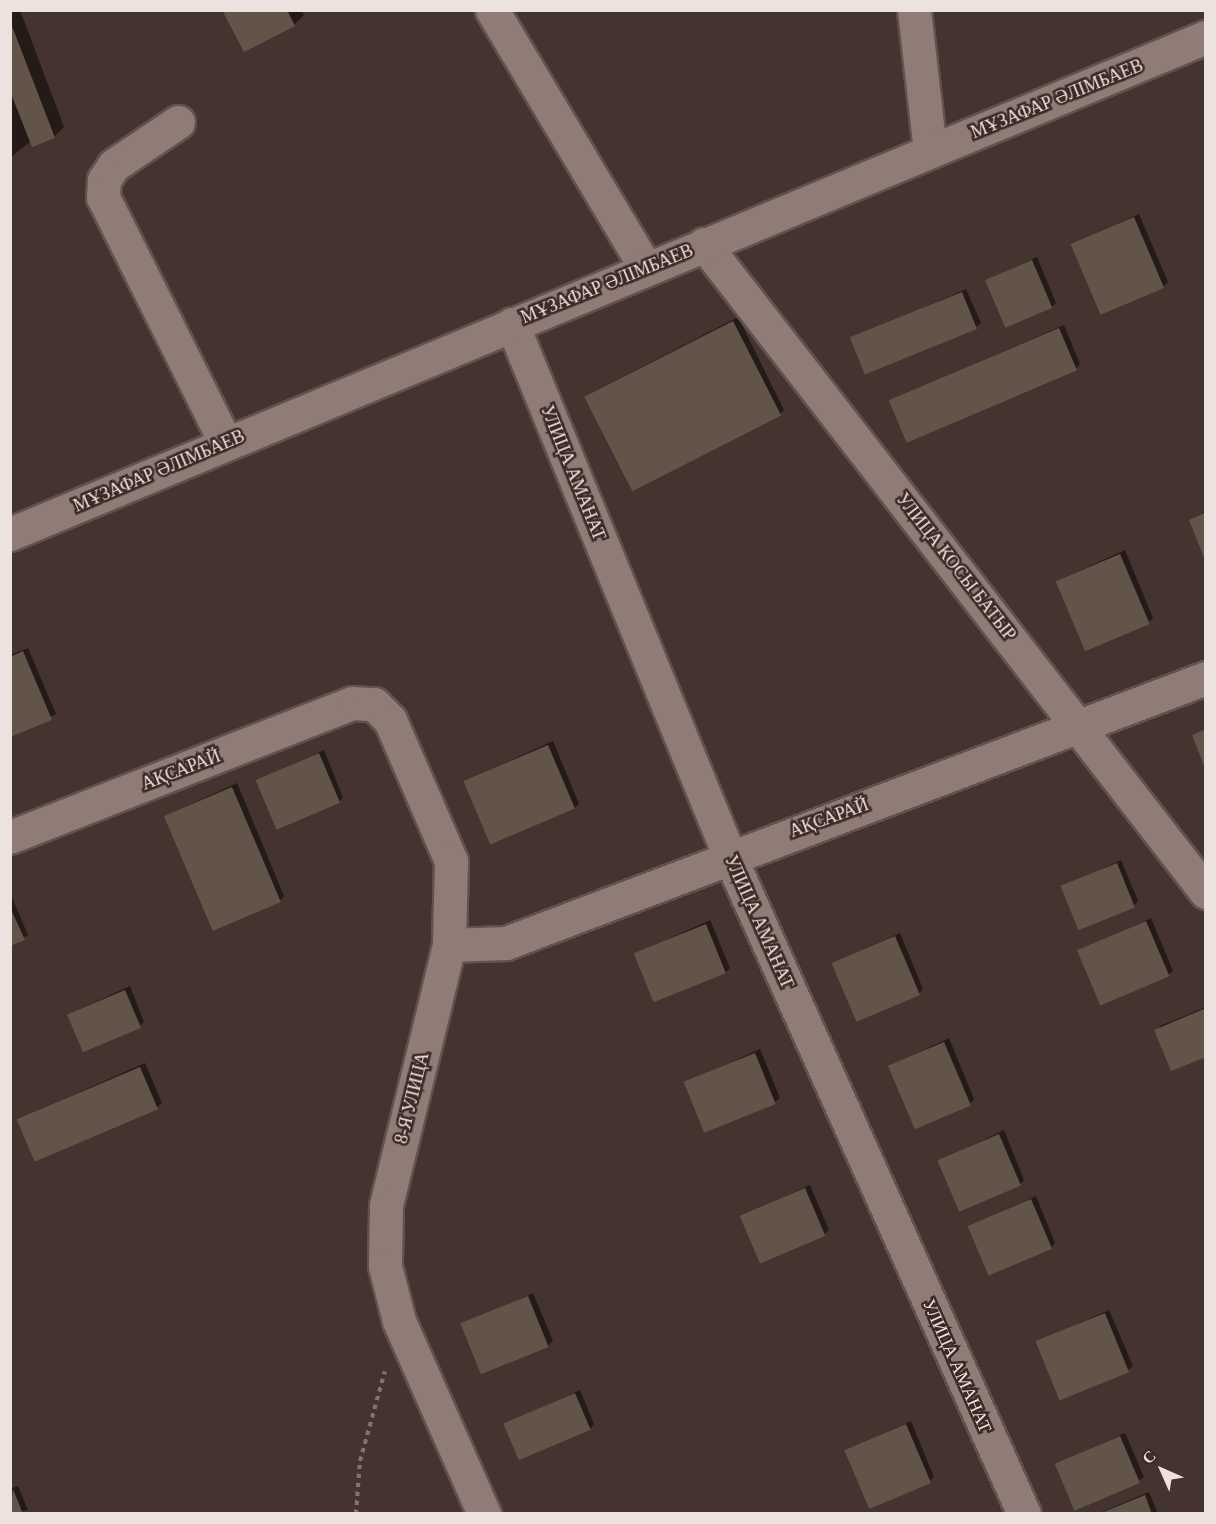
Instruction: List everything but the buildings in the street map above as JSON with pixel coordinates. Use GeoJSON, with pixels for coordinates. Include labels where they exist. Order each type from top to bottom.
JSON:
{"type":"FeatureCollection","features":[{"type":"Feature","properties":{"kind":"street"},"geometry":{"type":"LineString","coordinates":[[492,10],[646,268]]}},
{"type":"Feature","properties":{"kind":"street"},"geometry":{"type":"LineString","coordinates":[[914,10],[930,151]]}},
{"type":"Feature","properties":{"kind":"street","name":"МҰЗАФАР ӘЛІМБАЕВ"},"geometry":{"type":"LineString","coordinates":[[11,532],[1206,38]]}},
{"type":"Feature","properties":{"kind":"street"},"geometry":{"type":"LineString","coordinates":[[178,122],[114,165],[104,180],[103,197],[225,442]]}},
{"type":"Feature","properties":{"kind":"street","name":"УЛИЦА КОСЫ БАТЫР"},"geometry":{"type":"LineString","coordinates":[[704,244],[1206,892]]}},
{"type":"Feature","properties":{"kind":"street","name":"УЛИЦА АМАНАТ"},"geometry":{"type":"LineString","coordinates":[[512,324],[729,855],[1024,1514]]}},
{"type":"Feature","properties":{"kind":"street","name":"АҚСАРАЙ"},"geometry":{"type":"LineString","coordinates":[[449,945],[506,943],[729,855],[1206,678]]}},
{"type":"Feature","properties":{"kind":"street","name":"АҚСАРАЙ"},"geometry":{"type":"LineString","coordinates":[[10,837],[352,703]]}},
{"type":"Feature","properties":{"kind":"street","name":"8-Я УЛИЦА"},"geometry":{"type":"LineString","coordinates":[[352,703],[374,704],[390,720],[451,861],[449,945],[386,1206],[385,1266],[399,1321],[484,1514]]}},
{"type":"Feature","properties":{"kind":"path"},"geometry":{"type":"LineString","coordinates":[[356,1514],[360,1461],[399,1321]]}}]}
